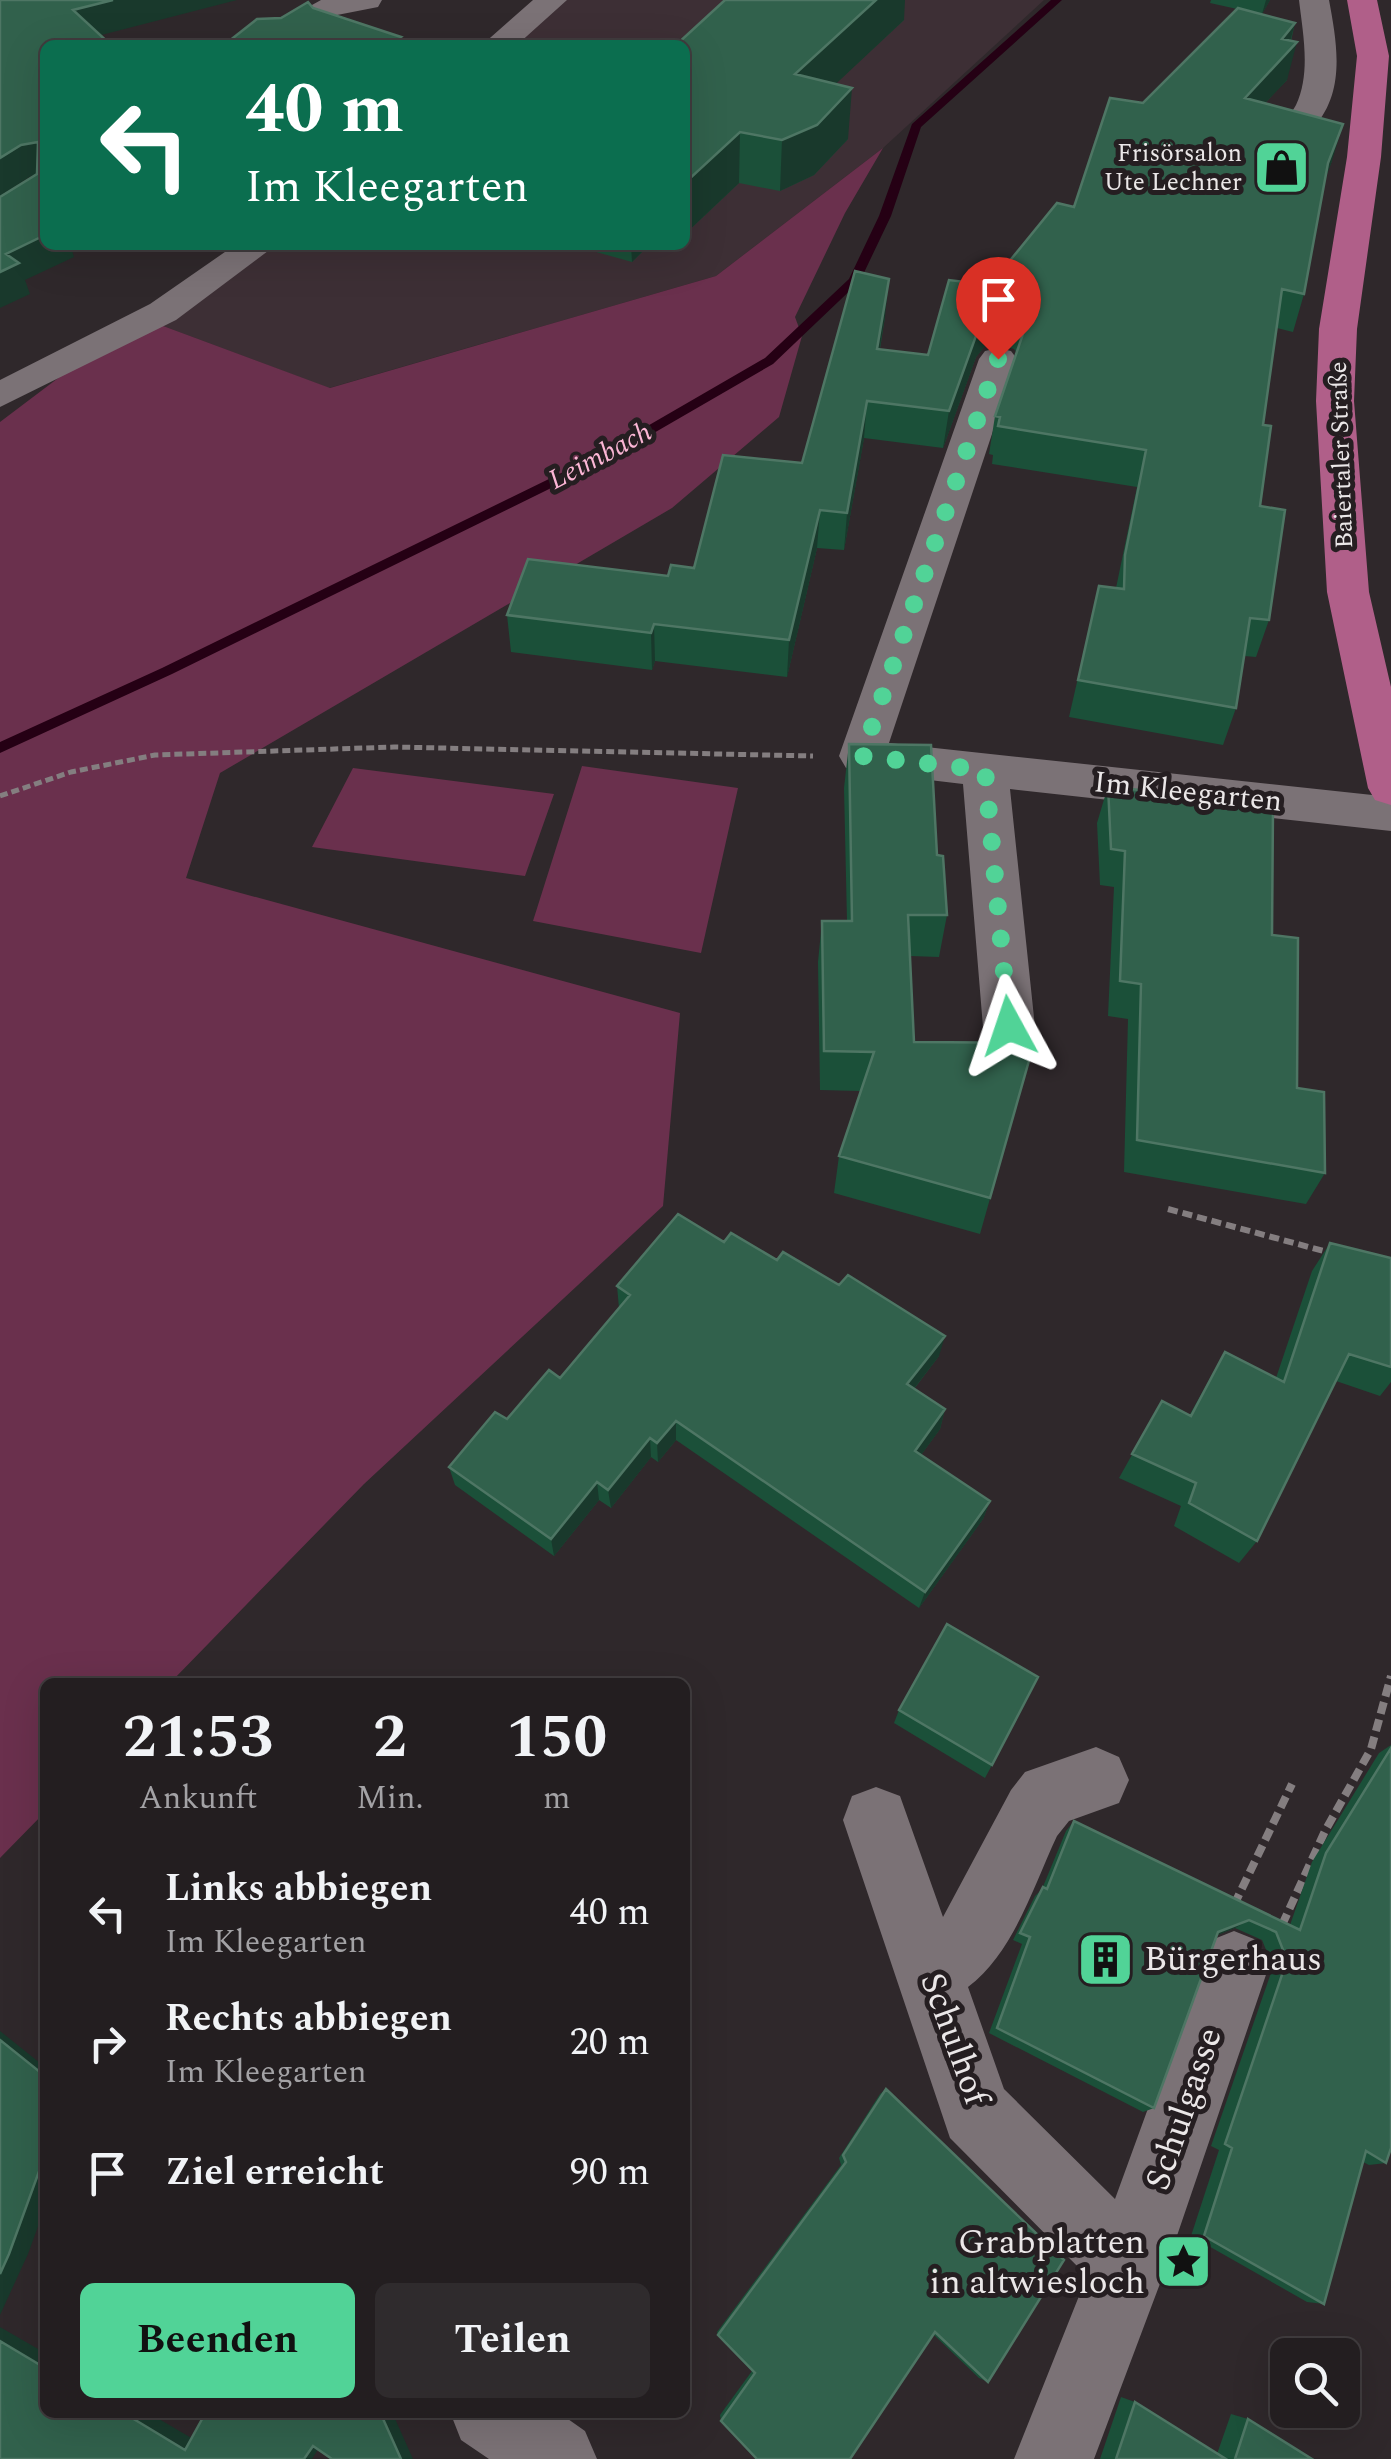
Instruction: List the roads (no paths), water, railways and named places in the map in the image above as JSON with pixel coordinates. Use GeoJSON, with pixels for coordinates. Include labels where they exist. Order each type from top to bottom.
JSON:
{"type":"FeatureCollection","features":[{"type":"Feature","properties":{"kind":"main road","name":"Baiertaler Straße"},"geometry":{"type":"LineString","coordinates":[[1362,0],[1374,56],[1364,157],[1338,329],[1335,401],[1348,592],[1391,788]]}},
{"type":"Feature","properties":{"kind":"street"},"geometry":{"type":"LineString","coordinates":[[270,40],[322,9],[367,0]]}},
{"type":"Feature","properties":{"kind":"street"},"geometry":{"type":"LineString","coordinates":[[504,40],[552,0]]}},
{"type":"Feature","properties":{"kind":"street"},"geometry":{"type":"LineString","coordinates":[[1292,131],[1308,118],[1324,68],[1314,0]]}},
{"type":"Feature","properties":{"kind":"street"},"geometry":{"type":"LineString","coordinates":[[0,394],[163,312],[251,250]]}},
{"type":"Feature","properties":{"kind":"street","name":"Im Kleegarten"},"geometry":{"type":"LineString","coordinates":[[998,359],[862,756],[1391,814]]}},
{"type":"Feature","properties":{"kind":"street"},"geometry":{"type":"LineString","coordinates":[[985,770],[1009,1026]]}},
{"type":"Feature","properties":{"kind":"street"},"geometry":{"type":"LineString","coordinates":[[930,1974],[977,1930],[1034,1813],[1048,1795],[1096,1780]]}},
{"type":"Feature","properties":{"kind":"street","name":"Schulhof"},"geometry":{"type":"LineString","coordinates":[[876,1820],[976,2112],[1129,2265]]}},
{"type":"Feature","properties":{"kind":"street","name":"Schulgasse"},"geometry":{"type":"LineString","coordinates":[[1054,2459],[1129,2265],[1234,1966]]}},
{"type":"Feature","properties":{"kind":"street"},"geometry":{"type":"LineString","coordinates":[[498,2418],[557,2459]]}},
{"type":"Feature","properties":{"kind":"waterway","name":"Leimbach"},"geometry":{"type":"LineString","coordinates":[[0,748],[167,671],[598,460],[769,361],[854,281],[885,216],[916,126],[1057,0]]}},
{"type":"Feature","properties":{"kind":"place","name":"Frisörsalon Ute Lechner"},"geometry":{"type":"Point","coordinates":[1281,168]}},
{"type":"Feature","properties":{"kind":"place","name":"Bürgerhaus"},"geometry":{"type":"Point","coordinates":[1105,1959]}},
{"type":"Feature","properties":{"kind":"place","name":"Grabplatten in altwiesloch"},"geometry":{"type":"Point","coordinates":[1184,2262]}}]}
